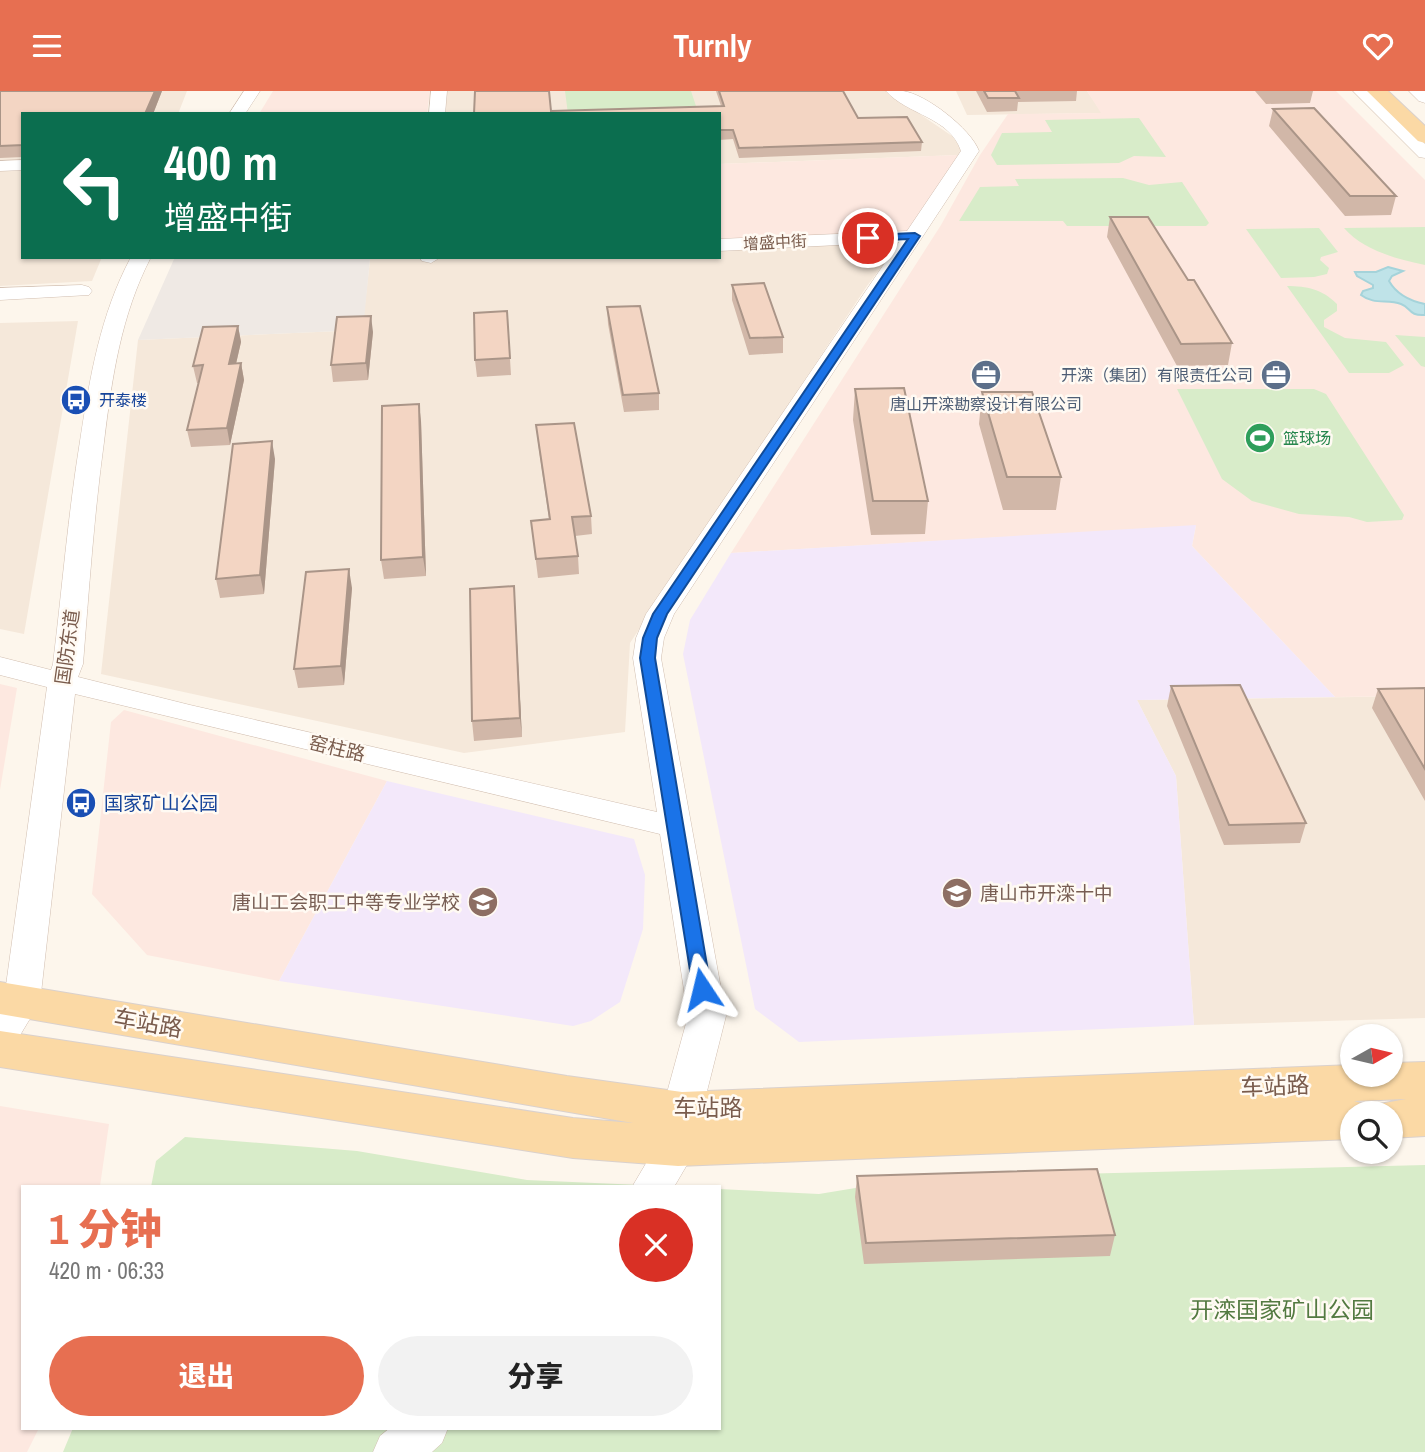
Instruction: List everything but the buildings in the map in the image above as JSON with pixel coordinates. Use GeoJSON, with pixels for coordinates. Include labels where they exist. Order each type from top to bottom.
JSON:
{"type":"FeatureCollection","features":[{"type":"Feature","properties":{"kind":"main road"},"geometry":{"type":"LineString","coordinates":[[1377,91],[1425,137]]}},
{"type":"Feature","properties":{"kind":"main road"},"geometry":{"type":"LineString","coordinates":[[1394,91],[1425,119]]}},
{"type":"Feature","properties":{"kind":"main road","name":"车站路"},"geometry":{"type":"LineString","coordinates":[[7,1012],[567,1095],[680,1128],[1340,1120]]}},
{"type":"Feature","properties":{"kind":"main road","name":"车站路"},"geometry":{"type":"LineString","coordinates":[[0,1049],[573,1138],[680,1128],[1425,1080]]}},
{"type":"Feature","properties":{"kind":"main road"},"geometry":{"type":"LineString","coordinates":[[1403,1118],[1425,1117]]}},
{"type":"Feature","properties":{"kind":"street"},"geometry":{"type":"LineString","coordinates":[[238,112],[252,91]]}},
{"type":"Feature","properties":{"kind":"street"},"geometry":{"type":"LineString","coordinates":[[437,112],[439,91]]}},
{"type":"Feature","properties":{"kind":"street"},"geometry":{"type":"LineString","coordinates":[[653,1185],[680,1128],[706,1016],[647,658],[660,614],[970,151],[969,145],[952,125],[894,91]]}},
{"type":"Feature","properties":{"kind":"street"},"geometry":{"type":"LineString","coordinates":[[1361,91],[1425,153]]}},
{"type":"Feature","properties":{"kind":"street"},"geometry":{"type":"LineString","coordinates":[[1418,91],[1425,98]]}},
{"type":"Feature","properties":{"kind":"street"},"geometry":{"type":"LineString","coordinates":[[0,166],[21,165]]}},
{"type":"Feature","properties":{"kind":"street","name":"增盛中街"},"geometry":{"type":"LineString","coordinates":[[721,244],[915,236]]}},
{"type":"Feature","properties":{"kind":"street","name":"国防东道"},"geometry":{"type":"LineString","coordinates":[[7,1012],[62,682],[68,664],[89,462],[106,352],[117,307],[140,259]]}},
{"type":"Feature","properties":{"kind":"street"},"geometry":{"type":"LineString","coordinates":[[0,294],[82,291]]}},
{"type":"Feature","properties":{"kind":"street","name":"窑柱路"},"geometry":{"type":"LineString","coordinates":[[0,666],[674,827]]}},
{"type":"Feature","properties":{"kind":"street"},"geometry":{"type":"LineString","coordinates":[[397,1452],[423,1430]]}},
{"type":"Feature","properties":{"kind":"shaded area"},"geometry":{"type":"Polygon","coordinates":[[[0,91],[187,91],[179,112],[21,112],[21,259],[101,259],[92,281],[0,286],[0,91]]]}},
{"type":"Feature","properties":{"kind":"shaded area"},"geometry":{"type":"Polygon","coordinates":[[[273,91],[430,91],[427,112],[260,112],[273,91]]]}},
{"type":"Feature","properties":{"kind":"shaded area"},"geometry":{"type":"Polygon","coordinates":[[[446,91],[886,91],[952,136],[961,147],[959,155],[721,164],[721,112],[444,112],[446,91]]]}},
{"type":"Feature","properties":{"kind":"shaded area"},"geometry":{"type":"Polygon","coordinates":[[[956,91],[1087,91],[1102,113],[967,115],[956,91]]]}},
{"type":"Feature","properties":{"kind":"shaded area","name":"开滦（集团）有限责任公司"},"geometry":{"type":"Polygon","coordinates":[[[1087,91],[1336,91],[1425,180],[1425,696],[1335,697],[1192,546],[1196,526],[731,553],[941,225],[980,155],[1008,114],[1101,113],[1087,91]]]}},
{"type":"Feature","properties":{"kind":"shaded area"},"geometry":{"type":"Polygon","coordinates":[[[959,155],[906,234],[721,242],[721,164],[959,155]]]}},
{"type":"Feature","properties":{"kind":"shaded area"},"geometry":{"type":"Polygon","coordinates":[[[906,234],[867,286],[630,643],[625,732],[464,753],[101,674],[138,340],[362,330],[370,260],[349,259],[721,259],[721,242],[906,234]]]}},
{"type":"Feature","properties":{"kind":"shaded area"},"geometry":{"type":"Polygon","coordinates":[[[174,259],[370,259],[363,330],[138,340],[174,259]]]}},
{"type":"Feature","properties":{"kind":"shaded area"},"geometry":{"type":"Polygon","coordinates":[[[78,321],[24,634],[0,629],[0,323],[78,321]]]}},
{"type":"Feature","properties":{"kind":"shaded area","name":"唐山市开滦十中"},"geometry":{"type":"Polygon","coordinates":[[[1196,525],[1192,546],[1335,697],[1137,700],[1176,776],[1194,1025],[799,1042],[755,1009],[683,654],[690,620],[731,553],[1196,525]]]}},
{"type":"Feature","properties":{"kind":"shaded area"},"geometry":{"type":"Polygon","coordinates":[[[0,684],[17,688],[0,790],[0,684]]]}},
{"type":"Feature","properties":{"kind":"shaded area"},"geometry":{"type":"Polygon","coordinates":[[[1425,696],[1425,1018],[1194,1025],[1176,776],[1137,700],[1425,696]]]}},
{"type":"Feature","properties":{"kind":"shaded area"},"geometry":{"type":"Polygon","coordinates":[[[124,710],[387,781],[279,981],[147,955],[92,894],[111,722],[124,710]]]}},
{"type":"Feature","properties":{"kind":"shaded area","name":"唐山工会职工中等专业学校"},"geometry":{"type":"Polygon","coordinates":[[[387,781],[634,839],[645,875],[643,929],[620,1002],[591,1021],[573,1026],[279,981],[387,781]]]}},
{"type":"Feature","properties":{"kind":"shaded area"},"geometry":{"type":"Polygon","coordinates":[[[0,1106],[109,1124],[100,1185],[21,1185],[21,1430],[38,1430],[27,1452],[0,1452],[0,1106]]]}},
{"type":"Feature","properties":{"kind":"green space"},"geometry":{"type":"Polygon","coordinates":[[[565,91],[691,91],[697,109],[620,112],[568,112],[565,91]]]}},
{"type":"Feature","properties":{"kind":"green space"},"geometry":{"type":"Polygon","coordinates":[[[1139,118],[1166,157],[1134,156],[1119,163],[997,165],[991,155],[1002,133],[1052,132],[1045,120],[1139,118]]]}},
{"type":"Feature","properties":{"kind":"green space"},"geometry":{"type":"Polygon","coordinates":[[[1123,178],[1149,185],[1182,182],[1209,223],[1206,226],[1067,226],[1063,221],[959,221],[980,187],[1019,186],[1015,179],[1123,178]]]}},
{"type":"Feature","properties":{"kind":"green space"},"geometry":{"type":"Polygon","coordinates":[[[1425,227],[1425,265],[1370,248],[1344,228],[1425,227]]]}},
{"type":"Feature","properties":{"kind":"green space"},"geometry":{"type":"Polygon","coordinates":[[[1319,228],[1338,252],[1321,257],[1320,260],[1329,268],[1327,274],[1281,278],[1246,229],[1319,228]]]}},
{"type":"Feature","properties":{"kind":"green space"},"geometry":{"type":"Polygon","coordinates":[[[1287,286],[1308,288],[1326,295],[1337,304],[1337,311],[1324,320],[1324,327],[1345,338],[1386,342],[1404,365],[1389,373],[1349,373],[1287,286]]]}},
{"type":"Feature","properties":{"kind":"green space"},"geometry":{"type":"Polygon","coordinates":[[[1395,335],[1425,337],[1425,367],[1421,366],[1395,335]]]}},
{"type":"Feature","properties":{"kind":"green space"},"geometry":{"type":"Polygon","coordinates":[[[1177,389],[1314,389],[1326,394],[1404,515],[1402,520],[1367,522],[1349,517],[1299,514],[1252,501],[1222,479],[1177,389]]]}},
{"type":"Feature","properties":{"kind":"green space"},"geometry":{"type":"Polygon","coordinates":[[[185,1137],[357,1151],[527,1180],[640,1185],[151,1185],[156,1161],[185,1137]]]}},
{"type":"Feature","properties":{"kind":"green space","name":"开滦国家矿山公园"},"geometry":{"type":"Polygon","coordinates":[[[1425,1165],[1425,1452],[63,1452],[72,1430],[721,1430],[721,1189],[819,1194],[916,1178],[1425,1165]]]}},
{"type":"Feature","properties":{"kind":"water"},"geometry":{"type":"Polygon","coordinates":[[[1388,267],[1403,271],[1392,276],[1389,281],[1404,297],[1425,304],[1425,315],[1413,313],[1401,304],[1371,300],[1361,295],[1363,291],[1373,288],[1373,285],[1355,272],[1376,272],[1388,267]]]}},
{"type":"Feature","properties":{"kind":"place","name":"唐山开滦勘察设计有限公司"},"geometry":{"type":"Point","coordinates":[986,375]}},
{"type":"Feature","properties":{"kind":"place","name":"开滦（集团）有限责任公司"},"geometry":{"type":"Point","coordinates":[1276,375]}},
{"type":"Feature","properties":{"kind":"place","name":"开泰楼"},"geometry":{"type":"Point","coordinates":[76,400]}},
{"type":"Feature","properties":{"kind":"place","name":"篮球场"},"geometry":{"type":"Point","coordinates":[1260,438]}},
{"type":"Feature","properties":{"kind":"place","name":"国家矿山公园"},"geometry":{"type":"Point","coordinates":[81,803]}},
{"type":"Feature","properties":{"kind":"place","name":"唐山市开滦十中"},"geometry":{"type":"Point","coordinates":[957,893]}},
{"type":"Feature","properties":{"kind":"place","name":"唐山工会职工中等专业学校"},"geometry":{"type":"Point","coordinates":[483,902]}},
{"type":"Feature","properties":{"kind":"route"},"geometry":{"type":"LineString","coordinates":[[702,989],[647,658],[650,638],[660,614],[771,445],[915,236],[868,238]]}}]}
